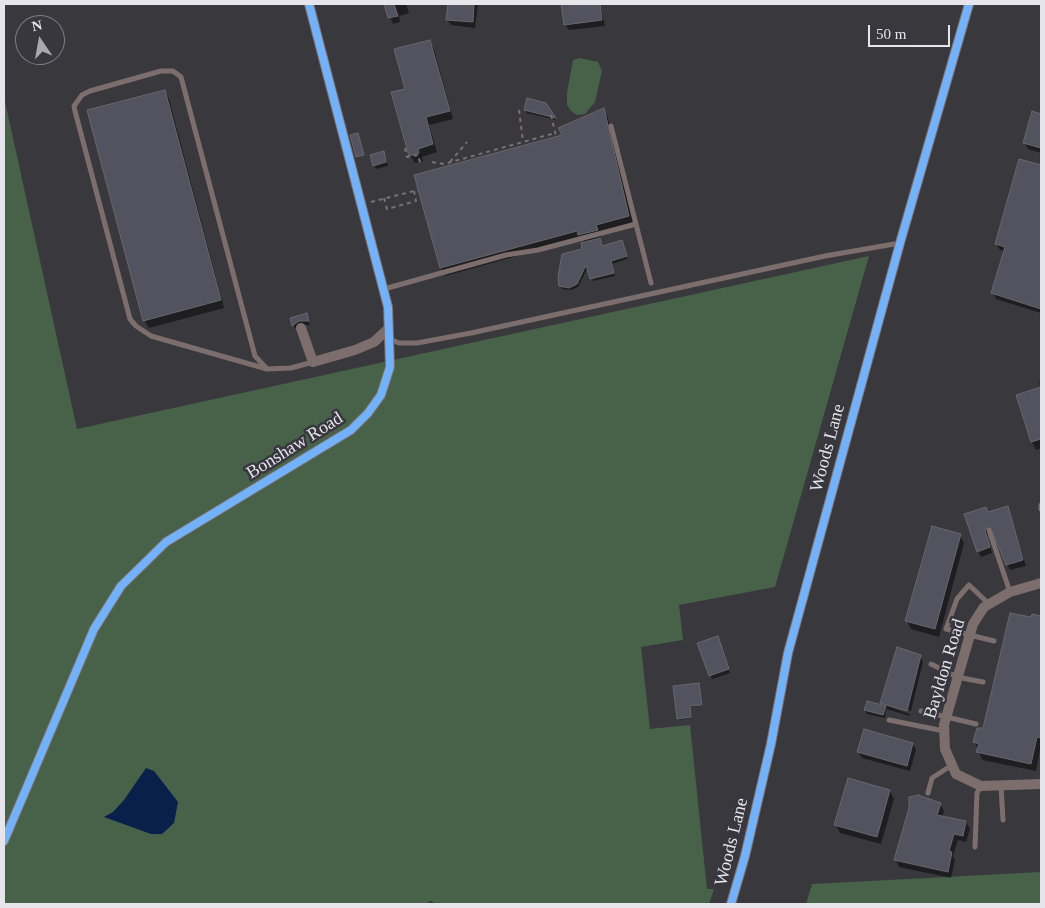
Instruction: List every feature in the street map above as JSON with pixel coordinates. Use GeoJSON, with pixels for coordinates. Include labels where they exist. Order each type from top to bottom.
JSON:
{"type":"FeatureCollection","features":[{"type":"Feature","properties":{"kind":"street","name":"Bonshaw Road"},"geometry":{"type":"LineString","coordinates":[[4,841],[94,629],[121,586],[166,542],[351,430],[368,412],[380,395],[390,367],[388,307],[309,4]]}},
{"type":"Feature","properties":{"kind":"street","name":"Woods Lane"},"geometry":{"type":"LineString","coordinates":[[731,904],[745,856],[771,744],[788,653],[900,243],[968,4]]}},
{"type":"Feature","properties":{"kind":"street"},"geometry":{"type":"LineString","coordinates":[[301,328],[312,362],[355,350],[389,334]]}},
{"type":"Feature","properties":{"kind":"street","name":"Bayldon Road"},"geometry":{"type":"LineString","coordinates":[[1041,583],[1010,592],[984,606],[973,624],[969,635],[956,677],[944,731],[944,749],[956,774],[981,786],[1041,784]]}},
{"type":"Feature","properties":{"kind":"lane"},"geometry":{"type":"LineString","coordinates":[[267,369],[255,356],[181,77],[173,71],[161,71],[82,95],[74,106],[75,111],[130,319],[141,332],[267,369],[291,368],[312,362]]}},
{"type":"Feature","properties":{"kind":"lane"},"geometry":{"type":"LineString","coordinates":[[611,126],[651,283]]}},
{"type":"Feature","properties":{"kind":"lane"},"geometry":{"type":"LineString","coordinates":[[384,289],[506,255],[538,250],[636,224]]}},
{"type":"Feature","properties":{"kind":"lane"},"geometry":{"type":"LineString","coordinates":[[389,334],[399,343],[417,343],[825,256],[900,243]]}},
{"type":"Feature","properties":{"kind":"lane"},"geometry":{"type":"LineString","coordinates":[[989,530],[1010,592]]}},
{"type":"Feature","properties":{"kind":"lane"},"geometry":{"type":"LineString","coordinates":[[989,604],[969,585],[958,598],[946,629],[994,641]]}},
{"type":"Feature","properties":{"kind":"lane"},"geometry":{"type":"LineString","coordinates":[[931,664],[956,677],[983,682]]}},
{"type":"Feature","properties":{"kind":"lane"},"geometry":{"type":"LineString","coordinates":[[921,711],[976,724]]}},
{"type":"Feature","properties":{"kind":"lane"},"geometry":{"type":"LineString","coordinates":[[889,720],[944,731]]}},
{"type":"Feature","properties":{"kind":"lane"},"geometry":{"type":"LineString","coordinates":[[928,793],[932,778],[952,765]]}},
{"type":"Feature","properties":{"kind":"lane"},"geometry":{"type":"LineString","coordinates":[[975,847],[977,792],[981,786]]}},
{"type":"Feature","properties":{"kind":"lane"},"geometry":{"type":"LineString","coordinates":[[1001,786],[1003,820]]}},
{"type":"Feature","properties":{"kind":"path"},"geometry":{"type":"LineString","coordinates":[[519,110],[523,141]]}},
{"type":"Feature","properties":{"kind":"path"},"geometry":{"type":"LineString","coordinates":[[550,115],[556,136]]}},
{"type":"Feature","properties":{"kind":"path"},"geometry":{"type":"LineString","coordinates":[[432,162],[450,162],[555,133]]}},
{"type":"Feature","properties":{"kind":"path"},"geometry":{"type":"LineString","coordinates":[[450,162],[467,142]]}},
{"type":"Feature","properties":{"kind":"path"},"geometry":{"type":"LineString","coordinates":[[405,148],[407,157],[418,155],[420,166]]}},
{"type":"Feature","properties":{"kind":"path"},"geometry":{"type":"LineString","coordinates":[[362,204],[418,190]]}},
{"type":"Feature","properties":{"kind":"path"},"geometry":{"type":"LineString","coordinates":[[384,198],[387,209],[416,201],[414,191]]}},
{"type":"Feature","properties":{"kind":"green space"},"geometry":{"type":"Polygon","coordinates":[[[580,58],[598,62],[602,71],[595,102],[585,114],[577,115],[567,105],[567,93],[573,60],[580,58]]]}},
{"type":"Feature","properties":{"kind":"green space"},"geometry":{"type":"Polygon","coordinates":[[[4,97],[77,429],[869,256],[775,587],[679,605],[683,640],[641,647],[650,729],[690,725],[707,889],[714,889],[709,904],[435,904],[429,901],[428,904],[4,904],[4,97]]]}},
{"type":"Feature","properties":{"kind":"green space"},"geometry":{"type":"Polygon","coordinates":[[[1041,872],[1041,904],[806,904],[812,884],[1041,872]]]}},
{"type":"Feature","properties":{"kind":"water"},"geometry":{"type":"Polygon","coordinates":[[[146,768],[154,771],[178,802],[174,823],[162,834],[151,834],[104,817],[113,812],[124,800],[146,768]]]}},
{"type":"Feature","properties":{"kind":"building"},"geometry":{"type":"Polygon","coordinates":[[[384,4],[394,4],[398,16],[388,18],[384,4]]]}},
{"type":"Feature","properties":{"kind":"building"},"geometry":{"type":"Polygon","coordinates":[[[448,4],[474,4],[473,22],[446,20],[448,4]]]}},
{"type":"Feature","properties":{"kind":"building"},"geometry":{"type":"Polygon","coordinates":[[[561,4],[600,4],[602,20],[564,25],[561,4]]]}},
{"type":"Feature","properties":{"kind":"building"},"geometry":{"type":"Polygon","coordinates":[[[430,40],[450,111],[426,117],[433,144],[418,149],[419,153],[409,156],[391,92],[405,89],[394,49],[430,40]]]}},
{"type":"Feature","properties":{"kind":"building"},"geometry":{"type":"Polygon","coordinates":[[[165,90],[221,300],[143,321],[87,110],[165,90]]]}},
{"type":"Feature","properties":{"kind":"building"},"geometry":{"type":"Polygon","coordinates":[[[527,98],[546,103],[556,118],[524,110],[527,98]]]}},
{"type":"Feature","properties":{"kind":"building"},"geometry":{"type":"Polygon","coordinates":[[[604,108],[629,216],[596,225],[598,230],[578,235],[577,231],[440,268],[414,175],[562,135],[558,128],[604,108]]]}},
{"type":"Feature","properties":{"kind":"building"},"geometry":{"type":"Polygon","coordinates":[[[1032,111],[1041,114],[1041,148],[1023,143],[1032,111]]]}},
{"type":"Feature","properties":{"kind":"building"},"geometry":{"type":"Polygon","coordinates":[[[358,133],[364,155],[356,157],[350,135],[358,133]]]}},
{"type":"Feature","properties":{"kind":"building"},"geometry":{"type":"Polygon","coordinates":[[[384,151],[386,162],[373,166],[370,155],[384,151]]]}},
{"type":"Feature","properties":{"kind":"building"},"geometry":{"type":"Polygon","coordinates":[[[1019,159],[1041,165],[1041,309],[991,293],[1005,247],[995,244],[1019,159]]]}},
{"type":"Feature","properties":{"kind":"building"},"geometry":{"type":"Polygon","coordinates":[[[600,238],[602,246],[622,240],[627,256],[611,261],[614,273],[590,279],[586,265],[577,284],[569,288],[559,286],[558,277],[562,254],[582,249],[581,243],[600,238]]]}},
{"type":"Feature","properties":{"kind":"building"},"geometry":{"type":"Polygon","coordinates":[[[307,313],[309,321],[299,321],[292,326],[290,318],[307,313]]]}},
{"type":"Feature","properties":{"kind":"building"},"geometry":{"type":"Polygon","coordinates":[[[1041,387],[1041,439],[1031,442],[1016,395],[1041,387]]]}},
{"type":"Feature","properties":{"kind":"building"},"geometry":{"type":"Polygon","coordinates":[[[1008,506],[1023,560],[1006,565],[990,526],[985,530],[990,547],[977,552],[964,514],[986,507],[988,512],[1008,506]]]}},
{"type":"Feature","properties":{"kind":"building"},"geometry":{"type":"Polygon","coordinates":[[[932,526],[961,534],[935,629],[905,621],[932,526]]]}},
{"type":"Feature","properties":{"kind":"building"},"geometry":{"type":"Polygon","coordinates":[[[1010,613],[1031,617],[1032,614],[1041,616],[1041,738],[1037,737],[1031,764],[976,752],[979,744],[973,742],[977,728],[983,728],[1010,613]]]}},
{"type":"Feature","properties":{"kind":"building"},"geometry":{"type":"Polygon","coordinates":[[[718,636],[729,669],[709,676],[697,643],[718,636]]]}},
{"type":"Feature","properties":{"kind":"building"},"geometry":{"type":"Polygon","coordinates":[[[897,647],[921,655],[907,711],[880,703],[897,647]]]}},
{"type":"Feature","properties":{"kind":"building"},"geometry":{"type":"Polygon","coordinates":[[[699,683],[702,705],[690,706],[691,717],[677,719],[673,686],[699,683]]]}},
{"type":"Feature","properties":{"kind":"building"},"geometry":{"type":"Polygon","coordinates":[[[867,701],[886,706],[883,715],[864,710],[867,701]]]}},
{"type":"Feature","properties":{"kind":"building"},"geometry":{"type":"Polygon","coordinates":[[[864,729],[913,743],[907,766],[857,752],[864,729]]]}},
{"type":"Feature","properties":{"kind":"building"},"geometry":{"type":"Polygon","coordinates":[[[848,778],[890,790],[877,837],[834,825],[848,778]]]}},
{"type":"Feature","properties":{"kind":"building"},"geometry":{"type":"Polygon","coordinates":[[[918,795],[941,803],[937,815],[966,821],[963,836],[954,834],[949,851],[952,852],[948,872],[894,860],[909,808],[909,797],[918,795]]]}},
{"type":"Feature","properties":{"kind":"cycle path"},"geometry":{"type":"LineString","coordinates":[[4,841],[94,629],[121,586],[166,542],[351,430],[368,413],[381,395],[390,367],[388,307],[309,4]]}},
{"type":"Feature","properties":{"kind":"cycle path"},"geometry":{"type":"LineString","coordinates":[[731,904],[745,856],[771,744],[788,653],[900,243],[969,4]]}}]}
